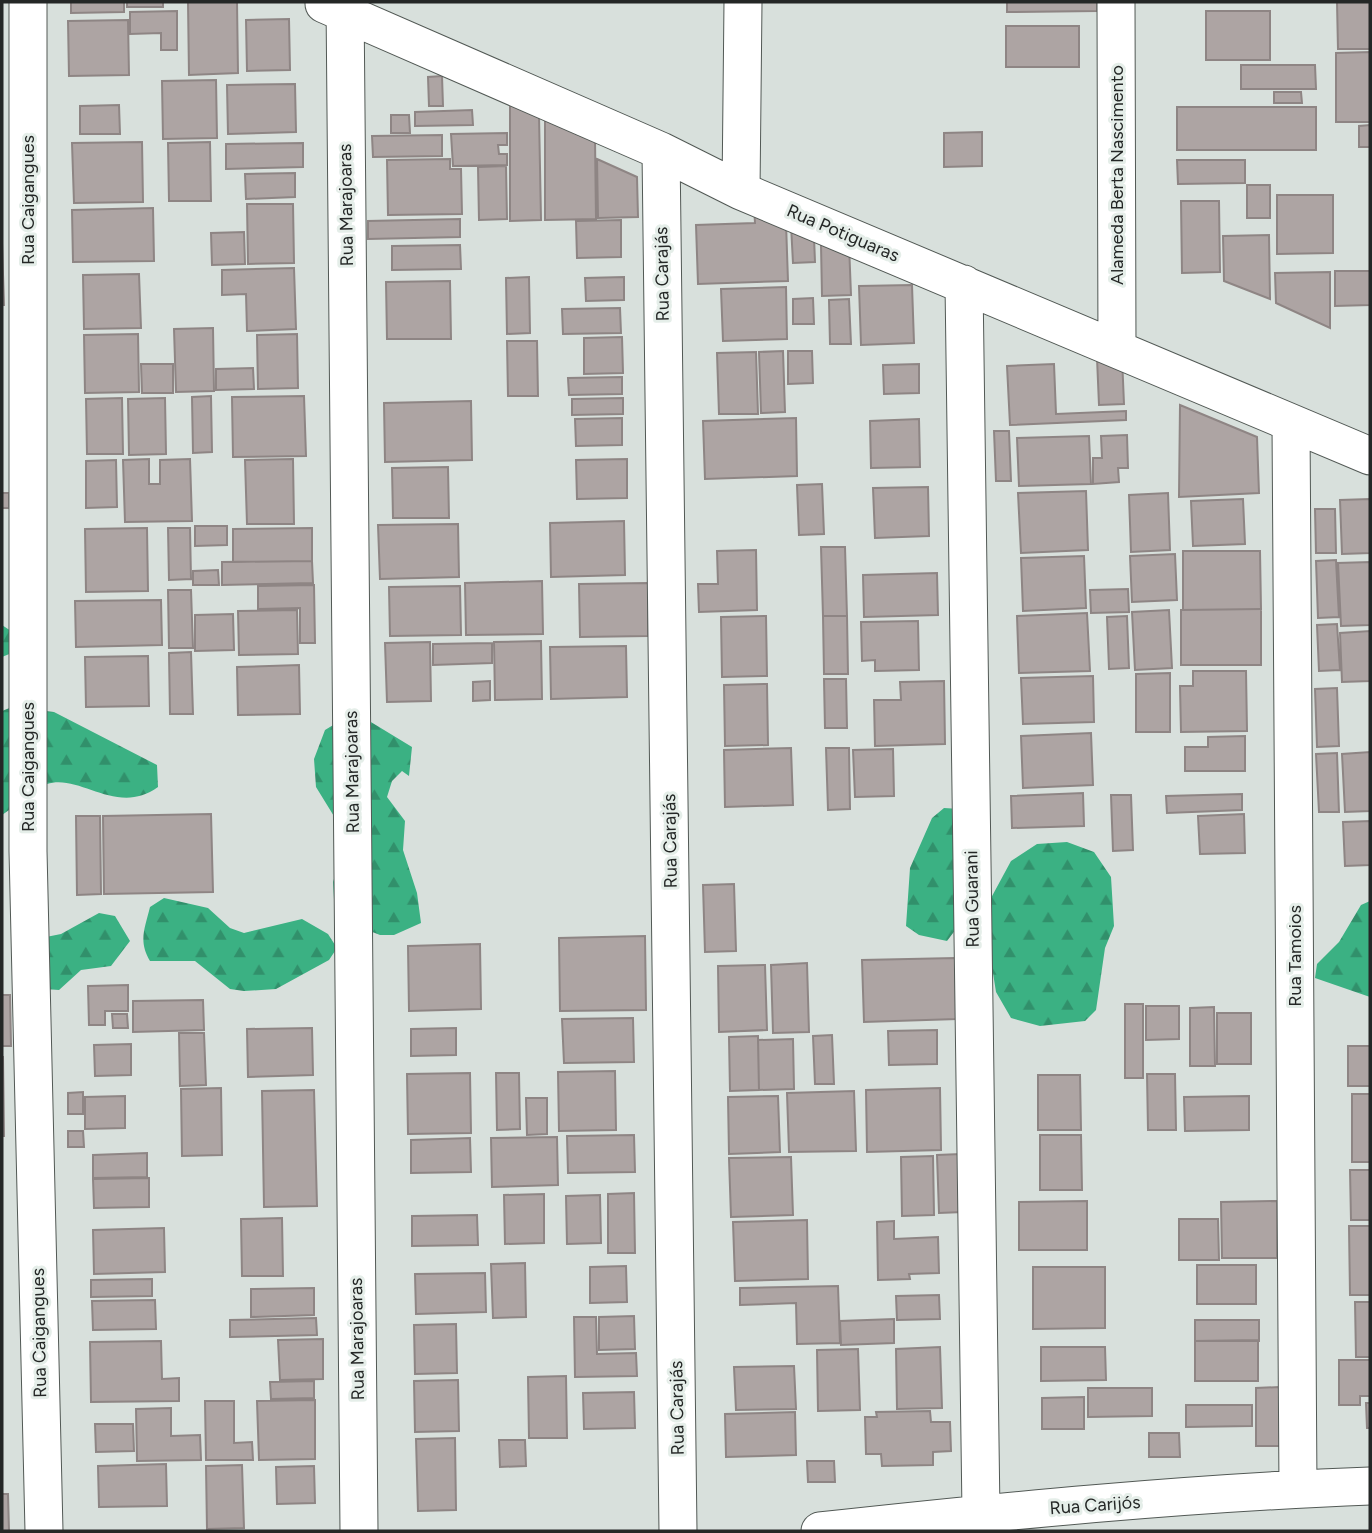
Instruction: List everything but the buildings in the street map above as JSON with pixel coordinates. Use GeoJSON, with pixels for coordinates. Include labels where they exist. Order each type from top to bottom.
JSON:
{"type":"FeatureCollection","features":[{"type":"Feature","properties":{"kind":"street","name":"Rua Caigangues"},"geometry":{"type":"LineString","coordinates":[[28,2],[15,851],[44,1531]]}},
{"type":"Feature","properties":{"kind":"street"},"geometry":{"type":"LineString","coordinates":[[741,191],[743,2]]}},
{"type":"Feature","properties":{"kind":"street","name":"Alameda Berta Nascimento"},"geometry":{"type":"LineString","coordinates":[[1116,2],[1117,349]]}},
{"type":"Feature","properties":{"kind":"street","name":"Rua Potiguaras"},"geometry":{"type":"LineString","coordinates":[[336,5],[661,151],[741,191],[1370,456]]}},
{"type":"Feature","properties":{"kind":"street","name":"Rua Marajoaras"},"geometry":{"type":"LineString","coordinates":[[336,5],[359,1531]]}},
{"type":"Feature","properties":{"kind":"street","name":"Rua Carajás"},"geometry":{"type":"LineString","coordinates":[[661,151],[678,1531]]}},
{"type":"Feature","properties":{"kind":"street","name":"Rua Guarani"},"geometry":{"type":"LineString","coordinates":[[964,284],[981,1513]]}},
{"type":"Feature","properties":{"kind":"street","name":"Rua Tamoios"},"geometry":{"type":"LineString","coordinates":[[1291,423],[1298,1489]]}},
{"type":"Feature","properties":{"kind":"street","name":"Rua Carijós"},"geometry":{"type":"LineString","coordinates":[[820,1531],[981,1513],[1370,1486]]}},
{"type":"Feature","properties":{"kind":"green space"},"geometry":{"type":"Polygon","coordinates":[[[2,625],[17,635],[19,650],[2,657],[2,625]]]}},
{"type":"Feature","properties":{"kind":"green space"},"geometry":{"type":"Polygon","coordinates":[[[12,707],[54,712],[157,765],[158,787],[143,795],[128,798],[72,784],[47,784],[2,815],[2,711],[12,707]]]}},
{"type":"Feature","properties":{"kind":"green space"},"geometry":{"type":"Polygon","coordinates":[[[348,716],[361,716],[412,747],[409,776],[402,771],[392,781],[387,797],[405,821],[403,850],[417,893],[421,923],[394,935],[380,935],[352,924],[334,899],[333,882],[342,854],[340,826],[316,787],[314,759],[325,730],[348,716]]]}},
{"type":"Feature","properties":{"kind":"green space"},"geometry":{"type":"Polygon","coordinates":[[[944,808],[960,809],[956,929],[947,941],[919,935],[906,926],[910,868],[932,818],[944,808]]]}},
{"type":"Feature","properties":{"kind":"green space"},"geometry":{"type":"Polygon","coordinates":[[[1067,842],[1094,852],[1111,877],[1114,926],[1105,948],[1096,1010],[1085,1021],[1040,1026],[1011,1018],[996,992],[986,929],[991,898],[1011,861],[1037,844],[1067,842]]]}},
{"type":"Feature","properties":{"kind":"green space"},"geometry":{"type":"Polygon","coordinates":[[[164,898],[208,908],[230,928],[244,933],[302,919],[328,934],[337,948],[329,960],[276,989],[230,989],[195,961],[150,961],[143,941],[145,928],[150,907],[164,898]]]}},
{"type":"Feature","properties":{"kind":"green space"},"geometry":{"type":"Polygon","coordinates":[[[1370,901],[1370,997],[1315,978],[1317,964],[1339,942],[1361,905],[1370,901]]]}},
{"type":"Feature","properties":{"kind":"green space"},"geometry":{"type":"Polygon","coordinates":[[[99,913],[115,916],[130,941],[111,966],[81,970],[59,990],[30,988],[31,940],[61,934],[99,913]]]}}]}
